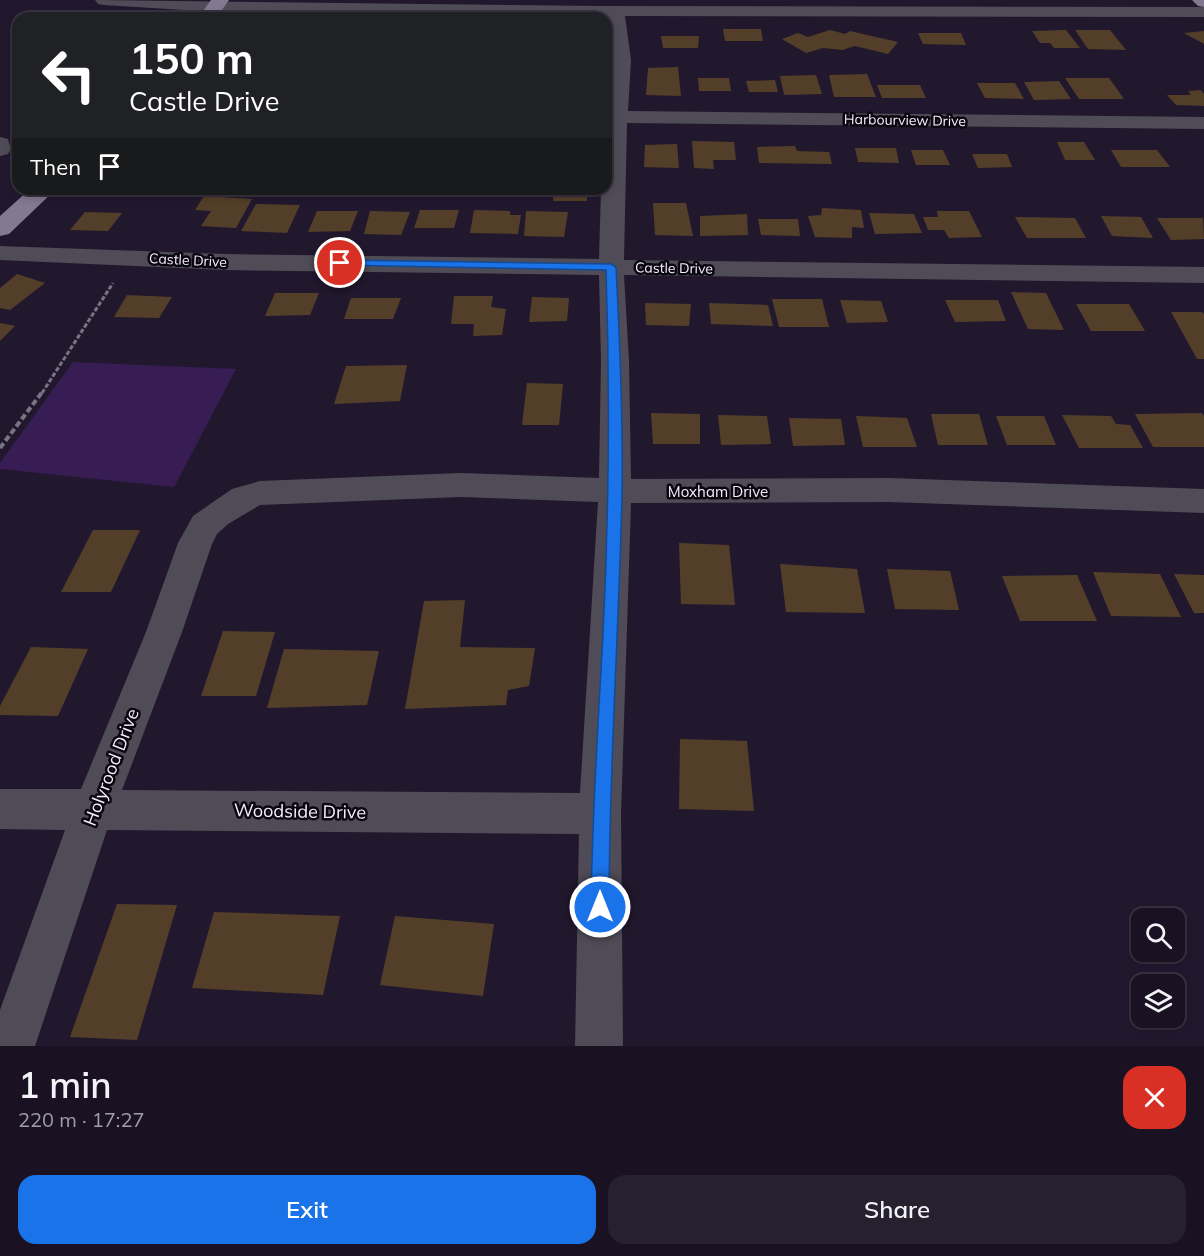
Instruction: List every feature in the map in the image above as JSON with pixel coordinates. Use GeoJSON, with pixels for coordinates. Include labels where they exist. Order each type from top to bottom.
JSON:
{"type":"FeatureCollection","features":[{"type":"Feature","properties":{"kind":"main road"},"geometry":{"type":"LineString","coordinates":[[0,229],[37,195]]}},
{"type":"Feature","properties":{"kind":"street"},"geometry":{"type":"LineString","coordinates":[[104,0],[214,8],[1204,12]]}},
{"type":"Feature","properties":{"kind":"street"},"geometry":{"type":"LineString","coordinates":[[612,111],[621,60],[615,11]]}},
{"type":"Feature","properties":{"kind":"street","name":"Harbourview Drive"},"geometry":{"type":"LineString","coordinates":[[612,117],[1204,123]]}},
{"type":"Feature","properties":{"kind":"street"},"geometry":{"type":"LineString","coordinates":[[0,144],[0,149]]}},
{"type":"Feature","properties":{"kind":"street"},"geometry":{"type":"LineString","coordinates":[[600,1046],[600,814],[615,491],[611,195]]}},
{"type":"Feature","properties":{"kind":"street","name":"Castle Drive"},"geometry":{"type":"LineString","coordinates":[[0,253],[225,262],[1204,275]]}},
{"type":"Feature","properties":{"kind":"street","name":"Moxham Drive"},"geometry":{"type":"LineString","coordinates":[[235,502],[260,494],[460,486],[615,491],[889,490],[1204,501]]}},
{"type":"Feature","properties":{"kind":"street","name":"Holyrood Drive"},"geometry":{"type":"LineString","coordinates":[[10,1046],[94,808],[164,632],[195,543],[210,520],[235,502]]}},
{"type":"Feature","properties":{"kind":"street","name":"Woodside Drive"},"geometry":{"type":"LineString","coordinates":[[0,809],[600,814]]}},
{"type":"Feature","properties":{"kind":"path"},"geometry":{"type":"LineString","coordinates":[[0,448],[46,388],[128,257]]}},
{"type":"Feature","properties":{"kind":"shaded area"},"geometry":{"type":"Polygon","coordinates":[[[73,362],[236,369],[174,487],[0,469],[0,463],[73,362]]]}},
{"type":"Feature","properties":{"kind":"building"},"geometry":{"type":"Polygon","coordinates":[[[723,29],[761,29],[763,41],[725,41],[723,29]]]}},
{"type":"Feature","properties":{"kind":"building"},"geometry":{"type":"Polygon","coordinates":[[[830,30],[845,34],[850,31],[898,42],[888,54],[855,46],[842,50],[823,48],[806,53],[782,39],[798,33],[808,37],[830,30]]]}},
{"type":"Feature","properties":{"kind":"building"},"geometry":{"type":"Polygon","coordinates":[[[1066,30],[1080,48],[1054,48],[1050,43],[1040,43],[1032,31],[1066,30]]]}},
{"type":"Feature","properties":{"kind":"building"},"geometry":{"type":"Polygon","coordinates":[[[1075,30],[1110,30],[1126,50],[1088,49],[1075,30]]]}},
{"type":"Feature","properties":{"kind":"building"},"geometry":{"type":"Polygon","coordinates":[[[1204,31],[1204,44],[1184,33],[1204,31]]]}},
{"type":"Feature","properties":{"kind":"building"},"geometry":{"type":"Polygon","coordinates":[[[918,33],[961,33],[966,45],[923,44],[918,33]]]}},
{"type":"Feature","properties":{"kind":"building"},"geometry":{"type":"Polygon","coordinates":[[[661,36],[699,36],[698,48],[663,48],[661,36]]]}},
{"type":"Feature","properties":{"kind":"building"},"geometry":{"type":"Polygon","coordinates":[[[678,67],[681,96],[646,95],[648,68],[678,67]]]}},
{"type":"Feature","properties":{"kind":"building"},"geometry":{"type":"Polygon","coordinates":[[[867,74],[876,97],[834,97],[829,75],[867,74]]]}},
{"type":"Feature","properties":{"kind":"building"},"geometry":{"type":"Polygon","coordinates":[[[816,75],[822,94],[784,95],[780,76],[816,75]]]}},
{"type":"Feature","properties":{"kind":"building"},"geometry":{"type":"Polygon","coordinates":[[[698,78],[729,78],[731,91],[699,91],[698,78]]]}},
{"type":"Feature","properties":{"kind":"building"},"geometry":{"type":"Polygon","coordinates":[[[1065,78],[1109,78],[1124,99],[1079,99],[1065,78]]]}},
{"type":"Feature","properties":{"kind":"building"},"geometry":{"type":"Polygon","coordinates":[[[775,80],[778,92],[749,92],[746,81],[775,80]]]}},
{"type":"Feature","properties":{"kind":"building"},"geometry":{"type":"Polygon","coordinates":[[[1059,81],[1071,99],[1034,100],[1024,82],[1059,81]]]}},
{"type":"Feature","properties":{"kind":"building"},"geometry":{"type":"Polygon","coordinates":[[[977,83],[1015,83],[1024,99],[985,98],[977,83]]]}},
{"type":"Feature","properties":{"kind":"building"},"geometry":{"type":"Polygon","coordinates":[[[877,85],[920,85],[926,98],[882,98],[877,85]]]}},
{"type":"Feature","properties":{"kind":"building"},"geometry":{"type":"Polygon","coordinates":[[[1201,90],[1204,94],[1204,106],[1176,105],[1167,95],[1191,95],[1188,91],[1201,90]]]}},
{"type":"Feature","properties":{"kind":"building"},"geometry":{"type":"Polygon","coordinates":[[[692,141],[734,142],[736,160],[713,160],[714,169],[694,168],[692,141]]]}},
{"type":"Feature","properties":{"kind":"building"},"geometry":{"type":"Polygon","coordinates":[[[1057,142],[1084,142],[1095,160],[1065,160],[1057,142]]]}},
{"type":"Feature","properties":{"kind":"building"},"geometry":{"type":"Polygon","coordinates":[[[677,144],[679,168],[644,167],[645,145],[677,144]]]}},
{"type":"Feature","properties":{"kind":"building"},"geometry":{"type":"Polygon","coordinates":[[[795,146],[797,151],[829,152],[832,164],[759,163],[757,147],[795,146]]]}},
{"type":"Feature","properties":{"kind":"building"},"geometry":{"type":"Polygon","coordinates":[[[855,148],[896,148],[899,163],[858,162],[855,148]]]}},
{"type":"Feature","properties":{"kind":"building"},"geometry":{"type":"Polygon","coordinates":[[[911,150],[943,150],[950,165],[916,165],[911,150]]]}},
{"type":"Feature","properties":{"kind":"building"},"geometry":{"type":"Polygon","coordinates":[[[1111,150],[1157,150],[1170,167],[1121,167],[1111,150]]]}},
{"type":"Feature","properties":{"kind":"building"},"geometry":{"type":"Polygon","coordinates":[[[972,154],[1007,154],[1012,167],[978,168],[972,154]]]}},
{"type":"Feature","properties":{"kind":"building"},"geometry":{"type":"Polygon","coordinates":[[[554,195],[587,195],[587,201],[553,201],[554,195]]]}},
{"type":"Feature","properties":{"kind":"building"},"geometry":{"type":"Polygon","coordinates":[[[204,196],[252,199],[236,228],[201,226],[211,211],[195,210],[204,196]]]}},
{"type":"Feature","properties":{"kind":"building"},"geometry":{"type":"Polygon","coordinates":[[[653,203],[686,203],[693,236],[655,235],[653,203]]]}},
{"type":"Feature","properties":{"kind":"building"},"geometry":{"type":"Polygon","coordinates":[[[256,204],[300,205],[287,233],[241,231],[256,204]]]}},
{"type":"Feature","properties":{"kind":"building"},"geometry":{"type":"Polygon","coordinates":[[[822,208],[861,210],[864,228],[852,227],[852,238],[815,237],[808,216],[821,215],[822,208]]]}},
{"type":"Feature","properties":{"kind":"building"},"geometry":{"type":"Polygon","coordinates":[[[420,210],[459,210],[454,228],[414,228],[420,210]]]}},
{"type":"Feature","properties":{"kind":"building"},"geometry":{"type":"Polygon","coordinates":[[[474,210],[510,211],[510,215],[521,215],[518,234],[470,233],[474,210]]]}},
{"type":"Feature","properties":{"kind":"building"},"geometry":{"type":"Polygon","coordinates":[[[317,211],[358,211],[350,231],[308,232],[317,211]]]}},
{"type":"Feature","properties":{"kind":"building"},"geometry":{"type":"Polygon","coordinates":[[[370,211],[410,212],[401,235],[364,234],[370,211]]]}},
{"type":"Feature","properties":{"kind":"building"},"geometry":{"type":"Polygon","coordinates":[[[526,211],[568,212],[564,237],[524,236],[526,211]]]}},
{"type":"Feature","properties":{"kind":"building"},"geometry":{"type":"Polygon","coordinates":[[[937,211],[969,211],[982,237],[949,238],[944,230],[928,230],[923,217],[938,217],[937,211]]]}},
{"type":"Feature","properties":{"kind":"building"},"geometry":{"type":"Polygon","coordinates":[[[85,212],[122,213],[108,231],[70,230],[85,212]]]}},
{"type":"Feature","properties":{"kind":"building"},"geometry":{"type":"Polygon","coordinates":[[[869,213],[914,214],[922,233],[875,234],[869,213]]]}},
{"type":"Feature","properties":{"kind":"building"},"geometry":{"type":"Polygon","coordinates":[[[747,214],[748,235],[700,236],[700,216],[747,214]]]}},
{"type":"Feature","properties":{"kind":"building"},"geometry":{"type":"Polygon","coordinates":[[[1101,216],[1141,217],[1153,238],[1112,236],[1101,216]]]}},
{"type":"Feature","properties":{"kind":"building"},"geometry":{"type":"Polygon","coordinates":[[[1015,217],[1075,218],[1086,238],[1027,238],[1015,217]]]}},
{"type":"Feature","properties":{"kind":"building"},"geometry":{"type":"Polygon","coordinates":[[[1157,218],[1203,218],[1204,239],[1171,240],[1157,218]]]}},
{"type":"Feature","properties":{"kind":"building"},"geometry":{"type":"Polygon","coordinates":[[[758,219],[798,219],[800,236],[761,235],[758,219]]]}},
{"type":"Feature","properties":{"kind":"building"},"geometry":{"type":"Polygon","coordinates":[[[17,274],[45,283],[10,310],[0,308],[0,288],[17,274]]]}},
{"type":"Feature","properties":{"kind":"building"},"geometry":{"type":"Polygon","coordinates":[[[1011,292],[1046,293],[1064,330],[1028,329],[1011,292]]]}},
{"type":"Feature","properties":{"kind":"building"},"geometry":{"type":"Polygon","coordinates":[[[275,293],[319,293],[310,315],[265,316],[275,293]]]}},
{"type":"Feature","properties":{"kind":"building"},"geometry":{"type":"Polygon","coordinates":[[[127,295],[172,297],[159,318],[114,317],[127,295]]]}},
{"type":"Feature","properties":{"kind":"building"},"geometry":{"type":"Polygon","coordinates":[[[454,296],[493,296],[491,307],[506,309],[502,335],[473,336],[474,324],[451,324],[454,296]]]}},
{"type":"Feature","properties":{"kind":"building"},"geometry":{"type":"Polygon","coordinates":[[[532,297],[569,298],[567,321],[529,322],[532,297]]]}},
{"type":"Feature","properties":{"kind":"building"},"geometry":{"type":"Polygon","coordinates":[[[351,298],[401,298],[393,319],[344,319],[351,298]]]}},
{"type":"Feature","properties":{"kind":"building"},"geometry":{"type":"Polygon","coordinates":[[[772,299],[822,299],[829,327],[779,327],[772,299]]]}},
{"type":"Feature","properties":{"kind":"building"},"geometry":{"type":"Polygon","coordinates":[[[840,300],[881,301],[888,322],[847,323],[840,300]]]}},
{"type":"Feature","properties":{"kind":"building"},"geometry":{"type":"Polygon","coordinates":[[[945,300],[998,300],[1006,321],[955,322],[945,300]]]}},
{"type":"Feature","properties":{"kind":"building"},"geometry":{"type":"Polygon","coordinates":[[[645,303],[691,304],[689,326],[646,325],[645,303]]]}},
{"type":"Feature","properties":{"kind":"building"},"geometry":{"type":"Polygon","coordinates":[[[709,303],[768,305],[773,326],[711,324],[709,303]]]}},
{"type":"Feature","properties":{"kind":"building"},"geometry":{"type":"Polygon","coordinates":[[[1076,304],[1129,304],[1145,331],[1091,331],[1076,304]]]}},
{"type":"Feature","properties":{"kind":"building"},"geometry":{"type":"Polygon","coordinates":[[[1171,312],[1202,312],[1204,314],[1204,359],[1197,359],[1171,312]]]}},
{"type":"Feature","properties":{"kind":"building"},"geometry":{"type":"Polygon","coordinates":[[[0,323],[15,326],[0,341],[0,323]]]}},
{"type":"Feature","properties":{"kind":"building"},"geometry":{"type":"Polygon","coordinates":[[[407,365],[400,401],[334,404],[346,366],[407,365]]]}},
{"type":"Feature","properties":{"kind":"building"},"geometry":{"type":"Polygon","coordinates":[[[527,383],[563,384],[559,425],[522,425],[527,383]]]}},
{"type":"Feature","properties":{"kind":"building"},"geometry":{"type":"Polygon","coordinates":[[[651,413],[700,414],[700,444],[653,444],[651,413]]]}},
{"type":"Feature","properties":{"kind":"building"},"geometry":{"type":"Polygon","coordinates":[[[1202,413],[1204,416],[1204,447],[1153,447],[1135,414],[1202,413]]]}},
{"type":"Feature","properties":{"kind":"building"},"geometry":{"type":"Polygon","coordinates":[[[931,414],[979,414],[988,445],[938,445],[931,414]]]}},
{"type":"Feature","properties":{"kind":"building"},"geometry":{"type":"Polygon","coordinates":[[[718,415],[767,416],[771,444],[721,445],[718,415]]]}},
{"type":"Feature","properties":{"kind":"building"},"geometry":{"type":"Polygon","coordinates":[[[1062,415],[1111,416],[1116,424],[1130,425],[1143,448],[1079,448],[1062,415]]]}},
{"type":"Feature","properties":{"kind":"building"},"geometry":{"type":"Polygon","coordinates":[[[856,416],[907,418],[917,447],[863,447],[856,416]]]}},
{"type":"Feature","properties":{"kind":"building"},"geometry":{"type":"Polygon","coordinates":[[[996,416],[1044,416],[1056,445],[1007,445],[996,416]]]}},
{"type":"Feature","properties":{"kind":"building"},"geometry":{"type":"Polygon","coordinates":[[[789,418],[841,419],[845,445],[793,446],[789,418]]]}},
{"type":"Feature","properties":{"kind":"building"},"geometry":{"type":"Polygon","coordinates":[[[93,530],[140,530],[111,592],[61,592],[93,530]]]}},
{"type":"Feature","properties":{"kind":"building"},"geometry":{"type":"Polygon","coordinates":[[[679,543],[729,545],[735,605],[681,604],[679,543]]]}},
{"type":"Feature","properties":{"kind":"building"},"geometry":{"type":"Polygon","coordinates":[[[780,564],[857,569],[865,613],[786,612],[780,564]]]}},
{"type":"Feature","properties":{"kind":"building"},"geometry":{"type":"Polygon","coordinates":[[[887,569],[950,571],[959,610],[895,609],[887,569]]]}},
{"type":"Feature","properties":{"kind":"building"},"geometry":{"type":"Polygon","coordinates":[[[1093,572],[1160,574],[1181,617],[1111,616],[1093,572]]]}},
{"type":"Feature","properties":{"kind":"building"},"geometry":{"type":"Polygon","coordinates":[[[1174,574],[1204,575],[1204,613],[1194,613],[1174,574]]]}},
{"type":"Feature","properties":{"kind":"building"},"geometry":{"type":"Polygon","coordinates":[[[1077,575],[1097,621],[1020,621],[1002,576],[1077,575]]]}},
{"type":"Feature","properties":{"kind":"building"},"geometry":{"type":"Polygon","coordinates":[[[465,600],[460,647],[535,648],[529,686],[508,690],[506,705],[405,709],[424,601],[465,600]]]}},
{"type":"Feature","properties":{"kind":"building"},"geometry":{"type":"Polygon","coordinates":[[[223,631],[275,632],[256,696],[201,696],[223,631]]]}},
{"type":"Feature","properties":{"kind":"building"},"geometry":{"type":"Polygon","coordinates":[[[31,647],[88,649],[58,716],[0,715],[0,706],[31,647]]]}},
{"type":"Feature","properties":{"kind":"building"},"geometry":{"type":"Polygon","coordinates":[[[284,649],[379,651],[367,705],[267,708],[284,649]]]}},
{"type":"Feature","properties":{"kind":"building"},"geometry":{"type":"Polygon","coordinates":[[[680,739],[747,741],[754,811],[679,809],[680,739]]]}},
{"type":"Feature","properties":{"kind":"building"},"geometry":{"type":"Polygon","coordinates":[[[117,904],[177,905],[137,1040],[70,1037],[117,904]]]}},
{"type":"Feature","properties":{"kind":"building"},"geometry":{"type":"Polygon","coordinates":[[[214,912],[340,916],[323,995],[192,988],[214,912]]]}},
{"type":"Feature","properties":{"kind":"building"},"geometry":{"type":"Polygon","coordinates":[[[395,916],[494,924],[483,996],[380,985],[395,916]]]}},
{"type":"Feature","properties":{"kind":"route"},"geometry":{"type":"LineString","coordinates":[[340,263],[611,267],[615,361],[615,491],[600,814],[600,907]]}}]}
